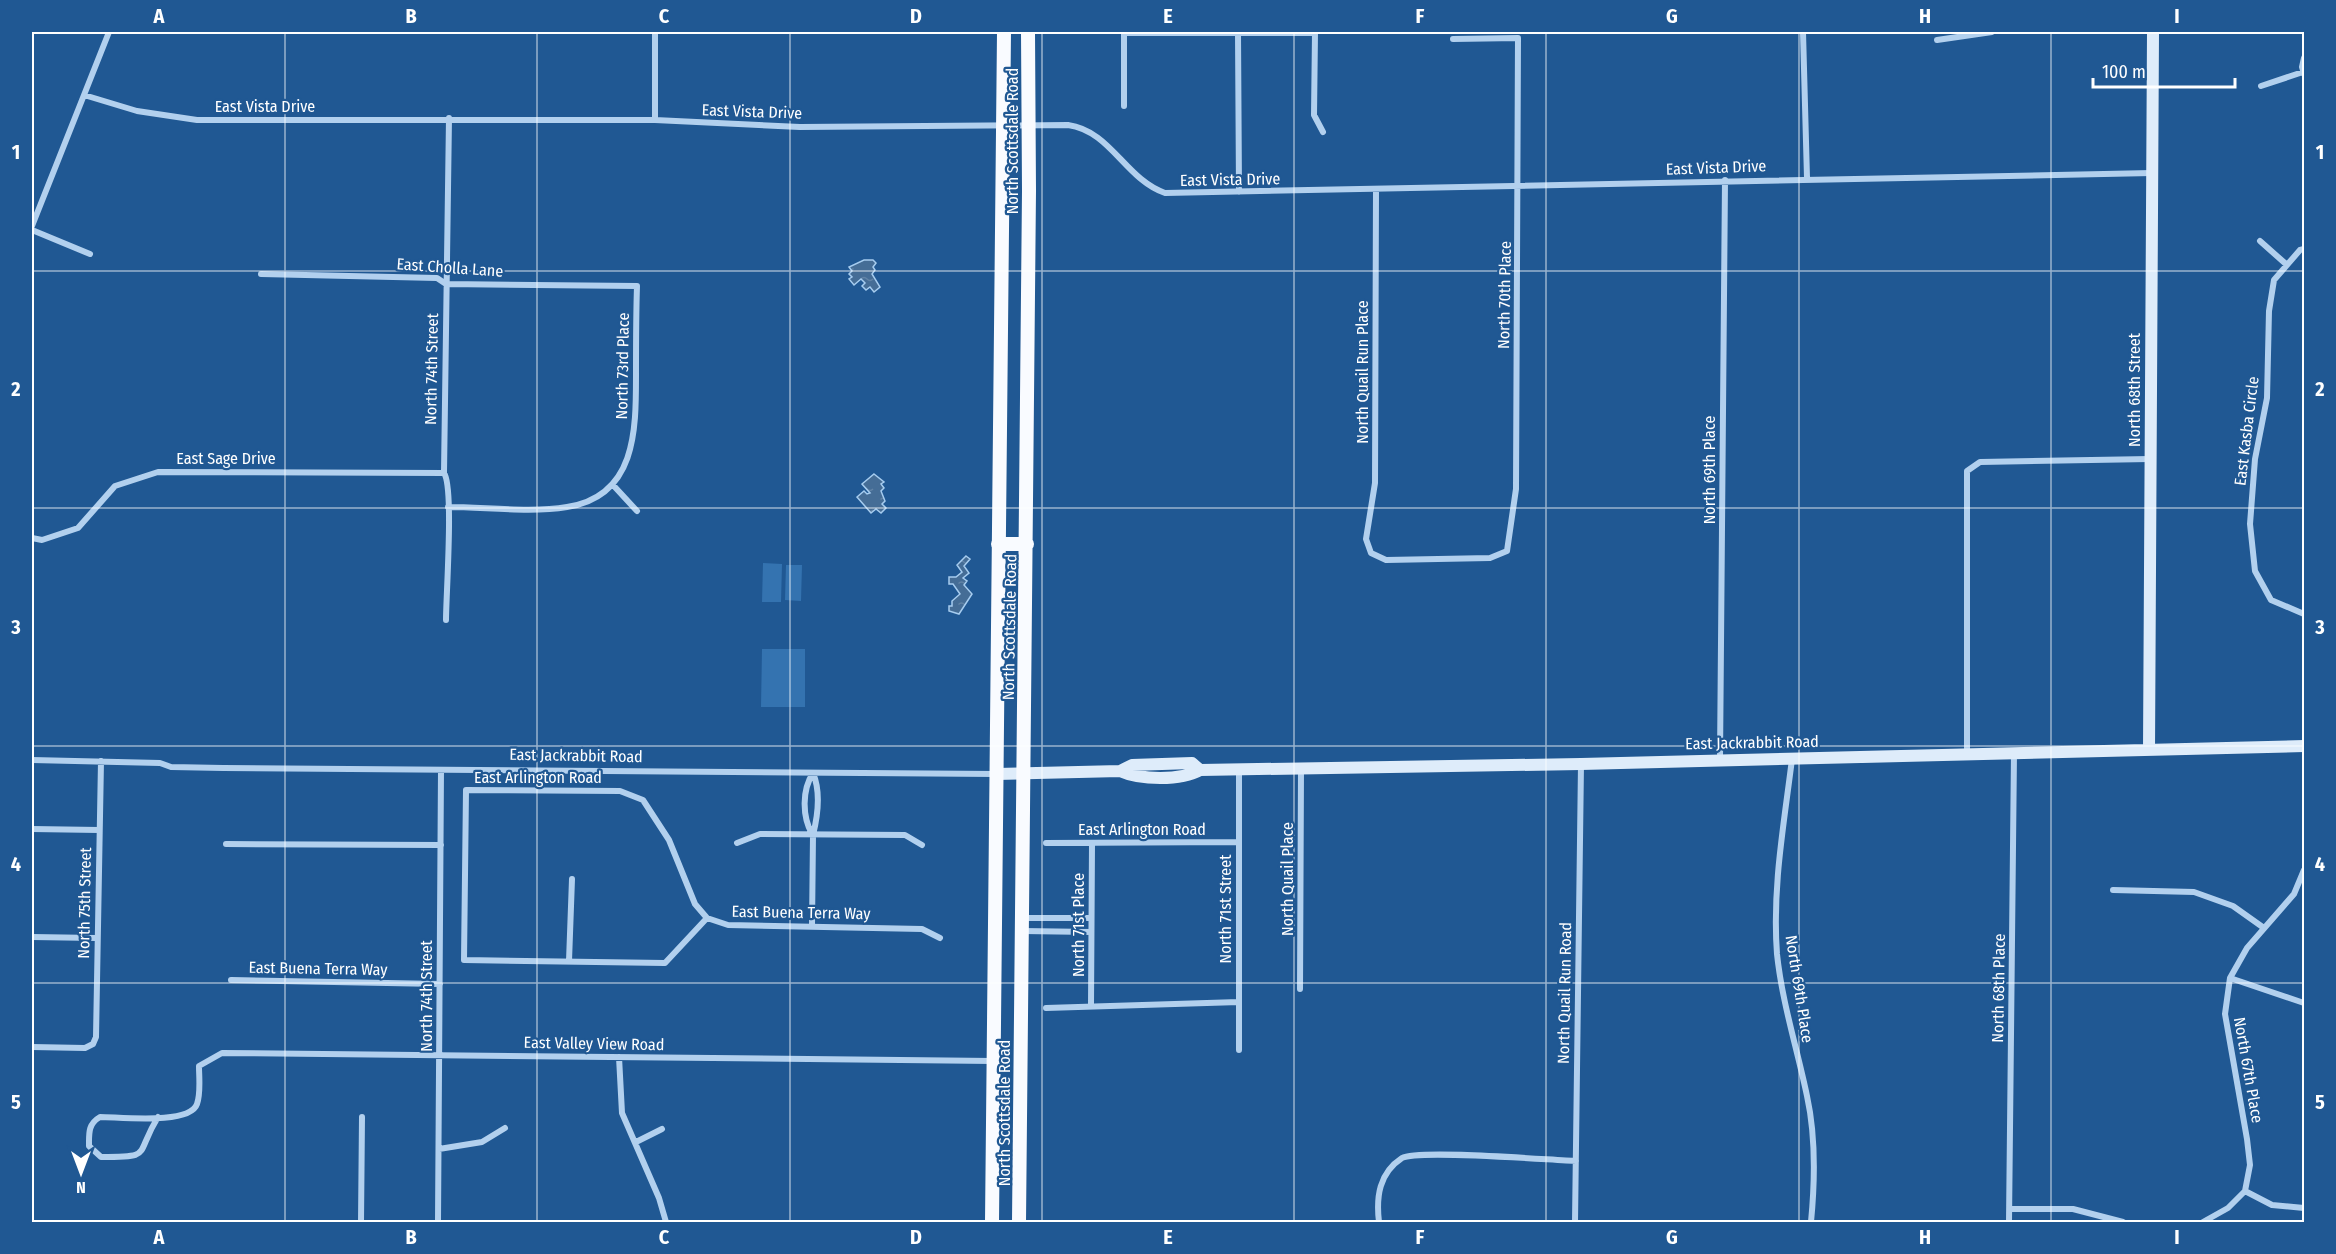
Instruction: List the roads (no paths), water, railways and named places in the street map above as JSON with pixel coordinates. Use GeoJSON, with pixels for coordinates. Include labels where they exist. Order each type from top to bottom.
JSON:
{"type":"FeatureCollection","features":[{"type":"Feature","properties":{"kind":"main road","name":"North Scottsdale Road"},"geometry":{"type":"LineString","coordinates":[[992,1222],[1004,32]]}},
{"type":"Feature","properties":{"kind":"main road","name":"North Scottsdale Road"},"geometry":{"type":"LineString","coordinates":[[1019,1222],[1027,544],[1028,32]]}},
{"type":"Feature","properties":{"kind":"main road"},"geometry":{"type":"LineString","coordinates":[[999,472],[1026,475]]}},
{"type":"Feature","properties":{"kind":"main road"},"geometry":{"type":"LineString","coordinates":[[998,544],[1027,544]]}},
{"type":"Feature","properties":{"kind":"street"},"geometry":{"type":"LineString","coordinates":[[90,254],[32,228],[109,32]]}},
{"type":"Feature","properties":{"kind":"street"},"geometry":{"type":"LineString","coordinates":[[655,32],[655,120]]}},
{"type":"Feature","properties":{"kind":"street"},"geometry":{"type":"LineString","coordinates":[[1803,32],[1807,178]]}},
{"type":"Feature","properties":{"kind":"street"},"geometry":{"type":"LineString","coordinates":[[1937,40],[1992,32]]}},
{"type":"Feature","properties":{"kind":"street","name":"North 68th Street"},"geometry":{"type":"LineString","coordinates":[[2149,749],[2153,32]]}},
{"type":"Feature","properties":{"kind":"street"},"geometry":{"type":"LineString","coordinates":[[1124,106],[1124,33],[1315,33],[1314,116],[1323,132]]}},
{"type":"Feature","properties":{"kind":"street"},"geometry":{"type":"LineString","coordinates":[[1238,33],[1239,192]]}},
{"type":"Feature","properties":{"kind":"street","name":"North 70th Place"},"geometry":{"type":"LineString","coordinates":[[1371,553],[1386,560],[1490,558],[1507,551],[1516,489],[1518,38],[1453,39]]}},
{"type":"Feature","properties":{"kind":"street"},"geometry":{"type":"LineString","coordinates":[[2260,86],[2304,74],[2304,58]]}},
{"type":"Feature","properties":{"kind":"street","name":"East Vista Drive"},"geometry":{"type":"LineString","coordinates":[[84,95],[137,111],[197,120],[449,118],[655,120],[800,127],[1068,125],[1094,132],[1148,186],[1165,193],[1376,191],[1807,178],[2152,173]]}},
{"type":"Feature","properties":{"kind":"street","name":"North 74th Street"},"geometry":{"type":"LineString","coordinates":[[446,620],[448,507],[447,477],[444,473],[449,118]]}},
{"type":"Feature","properties":{"kind":"street","name":"North 69th Place"},"geometry":{"type":"LineString","coordinates":[[1720,759],[1725,180]]}},
{"type":"Feature","properties":{"kind":"street","name":"North Quail Run Place"},"geometry":{"type":"LineString","coordinates":[[1371,553],[1366,539],[1375,483],[1376,191]]}},
{"type":"Feature","properties":{"kind":"street"},"geometry":{"type":"LineString","coordinates":[[2259,241],[2287,265]]}},
{"type":"Feature","properties":{"kind":"street","name":"East Kasba Circle"},"geometry":{"type":"LineString","coordinates":[[2304,249],[2300,250],[2274,280],[2268,311],[2267,398],[2255,459],[2250,524],[2255,571],[2271,600],[2304,614]]}},
{"type":"Feature","properties":{"kind":"street","name":"East Cholla Lane"},"geometry":{"type":"LineString","coordinates":[[261,274],[437,278],[446,284],[637,286]]}},
{"type":"Feature","properties":{"kind":"street","name":"North 73rd Place"},"geometry":{"type":"LineString","coordinates":[[613,485],[632,447],[636,419],[637,286]]}},
{"type":"Feature","properties":{"kind":"street"},"geometry":{"type":"LineString","coordinates":[[1967,754],[1967,471],[1980,462],[2150,459]]}},
{"type":"Feature","properties":{"kind":"street","name":"East Sage Drive"},"geometry":{"type":"LineString","coordinates":[[32,538],[42,540],[78,528],[115,486],[158,472],[444,473]]}},
{"type":"Feature","properties":{"kind":"street"},"geometry":{"type":"LineString","coordinates":[[448,507],[566,507],[587,501],[613,485],[637,511]]}},
{"type":"Feature","properties":{"kind":"street","name":"East Jackrabbit Road"},"geometry":{"type":"LineString","coordinates":[[32,760],[160,763],[171,767],[192,768],[997,774],[1120,771],[1132,765],[1192,763],[1200,770],[1581,764],[2304,746]]}},
{"type":"Feature","properties":{"kind":"street","name":"North 68th Place"},"geometry":{"type":"LineString","coordinates":[[2009,1222],[2014,753]]}},
{"type":"Feature","properties":{"kind":"street","name":"North 69th Place"},"geometry":{"type":"LineString","coordinates":[[1792,759],[1775,896],[1778,954],[1786,1013],[1808,1098],[1815,1182],[1811,1222]]}},
{"type":"Feature","properties":{"kind":"street","name":"North 75th Street"},"geometry":{"type":"LineString","coordinates":[[32,1047],[85,1048],[93,1044],[96,1037],[101,761]]}},
{"type":"Feature","properties":{"kind":"street","name":"North Quail Run Road"},"geometry":{"type":"LineString","coordinates":[[1575,1222],[1581,764]]}},
{"type":"Feature","properties":{"kind":"street","name":"North Quail Place"},"geometry":{"type":"LineString","coordinates":[[1300,989],[1301,768]]}},
{"type":"Feature","properties":{"kind":"street","name":"North 71st Street"},"geometry":{"type":"LineString","coordinates":[[1239,769],[1239,1050]]}},
{"type":"Feature","properties":{"kind":"street","name":"North 74th Street"},"geometry":{"type":"LineString","coordinates":[[438,1222],[441,770]]}},
{"type":"Feature","properties":{"kind":"street"},"geometry":{"type":"LineString","coordinates":[[813,773],[806,784],[806,822],[813,835]]}},
{"type":"Feature","properties":{"kind":"street"},"geometry":{"type":"LineString","coordinates":[[812,926],[813,835],[817,820],[818,784],[813,773]]}},
{"type":"Feature","properties":{"kind":"street","name":"East Arlington Road"},"geometry":{"type":"LineString","coordinates":[[464,960],[466,790],[620,791],[643,800],[669,840],[695,904],[707,918]]}},
{"type":"Feature","properties":{"kind":"street"},"geometry":{"type":"LineString","coordinates":[[32,829],[99,830]]}},
{"type":"Feature","properties":{"kind":"street"},"geometry":{"type":"LineString","coordinates":[[737,843],[760,834],[905,835],[922,845]]}},
{"type":"Feature","properties":{"kind":"street","name":"East Arlington Road"},"geometry":{"type":"LineString","coordinates":[[1046,843],[1238,842]]}},
{"type":"Feature","properties":{"kind":"street"},"geometry":{"type":"LineString","coordinates":[[226,844],[441,845]]}},
{"type":"Feature","properties":{"kind":"street","name":"North 71st Place"},"geometry":{"type":"LineString","coordinates":[[1091,1005],[1092,844]]}},
{"type":"Feature","properties":{"kind":"street","name":"North 67th Place"},"geometry":{"type":"LineString","coordinates":[[2245,1191],[2250,1166],[2225,1014],[2230,978],[2247,948],[2294,894],[2304,870]]}},
{"type":"Feature","properties":{"kind":"street"},"geometry":{"type":"LineString","coordinates":[[569,961],[572,879]]}},
{"type":"Feature","properties":{"kind":"street"},"geometry":{"type":"LineString","coordinates":[[2113,890],[2194,892],[2233,906],[2264,928]]}},
{"type":"Feature","properties":{"kind":"street","name":"East Buena Terra Way"},"geometry":{"type":"LineString","coordinates":[[464,960],[665,963],[707,918],[728,925],[922,929],[940,938]]}},
{"type":"Feature","properties":{"kind":"street"},"geometry":{"type":"LineString","coordinates":[[1022,924],[1091,918]]}},
{"type":"Feature","properties":{"kind":"street"},"geometry":{"type":"LineString","coordinates":[[1022,924],[1091,932]]}},
{"type":"Feature","properties":{"kind":"street"},"geometry":{"type":"LineString","coordinates":[[32,936],[96,938]]}},
{"type":"Feature","properties":{"kind":"street"},"geometry":{"type":"LineString","coordinates":[[2230,978],[2304,1003]]}},
{"type":"Feature","properties":{"kind":"street","name":"East Buena Terra Way"},"geometry":{"type":"LineString","coordinates":[[231,980],[440,984]]}},
{"type":"Feature","properties":{"kind":"street"},"geometry":{"type":"LineString","coordinates":[[1046,1008],[1239,1002]]}},
{"type":"Feature","properties":{"kind":"street","name":"East Valley View Road"},"geometry":{"type":"LineString","coordinates":[[158,1117],[181,1117],[191,1113],[197,1105],[199,1066],[222,1053],[993,1061]]}},
{"type":"Feature","properties":{"kind":"street"},"geometry":{"type":"LineString","coordinates":[[619,1057],[622,1113],[659,1198],[666,1222]]}},
{"type":"Feature","properties":{"kind":"street"},"geometry":{"type":"LineString","coordinates":[[100,1116],[158,1117],[147,1136],[146,1146],[141,1154],[133,1157],[101,1157],[93,1153],[89,1146],[89,1129],[93,1121],[100,1116]]}},
{"type":"Feature","properties":{"kind":"street"},"geometry":{"type":"LineString","coordinates":[[361,1222],[362,1117]]}},
{"type":"Feature","properties":{"kind":"street"},"geometry":{"type":"LineString","coordinates":[[439,1149],[482,1142],[505,1128]]}},
{"type":"Feature","properties":{"kind":"street"},"geometry":{"type":"LineString","coordinates":[[636,1142],[662,1129]]}},
{"type":"Feature","properties":{"kind":"street"},"geometry":{"type":"LineString","coordinates":[[1379,1222],[1377,1204],[1383,1175],[1404,1157],[1429,1154],[1576,1161]]}},
{"type":"Feature","properties":{"kind":"street"},"geometry":{"type":"LineString","coordinates":[[2204,1222],[2228,1208],[2245,1191],[2272,1205],[2304,1208]]}},
{"type":"Feature","properties":{"kind":"street"},"geometry":{"type":"LineString","coordinates":[[2010,1209],[2073,1209],[2123,1222]]}},
{"type":"Feature","properties":{"kind":"water"},"geometry":{"type":"Polygon","coordinates":[[[864,260],[873,260],[876,263],[872,274],[880,287],[874,292],[870,287],[866,290],[862,286],[865,283],[861,279],[854,285],[849,279],[852,277],[849,274],[852,271],[849,267],[864,260]]]}},
{"type":"Feature","properties":{"kind":"water"},"geometry":{"type":"Polygon","coordinates":[[[874,474],[884,482],[881,484],[884,488],[881,491],[885,501],[882,504],[886,508],[881,513],[876,509],[871,513],[857,497],[864,491],[867,494],[870,493],[862,484],[874,474]]]}},
{"type":"Feature","properties":{"kind":"water"},"geometry":{"type":"Polygon","coordinates":[[[966,556],[970,559],[964,566],[969,573],[963,578],[967,581],[964,585],[972,594],[959,614],[949,611],[952,601],[960,594],[953,584],[949,584],[949,577],[956,577],[962,572],[957,565],[966,556]]]}}]}
